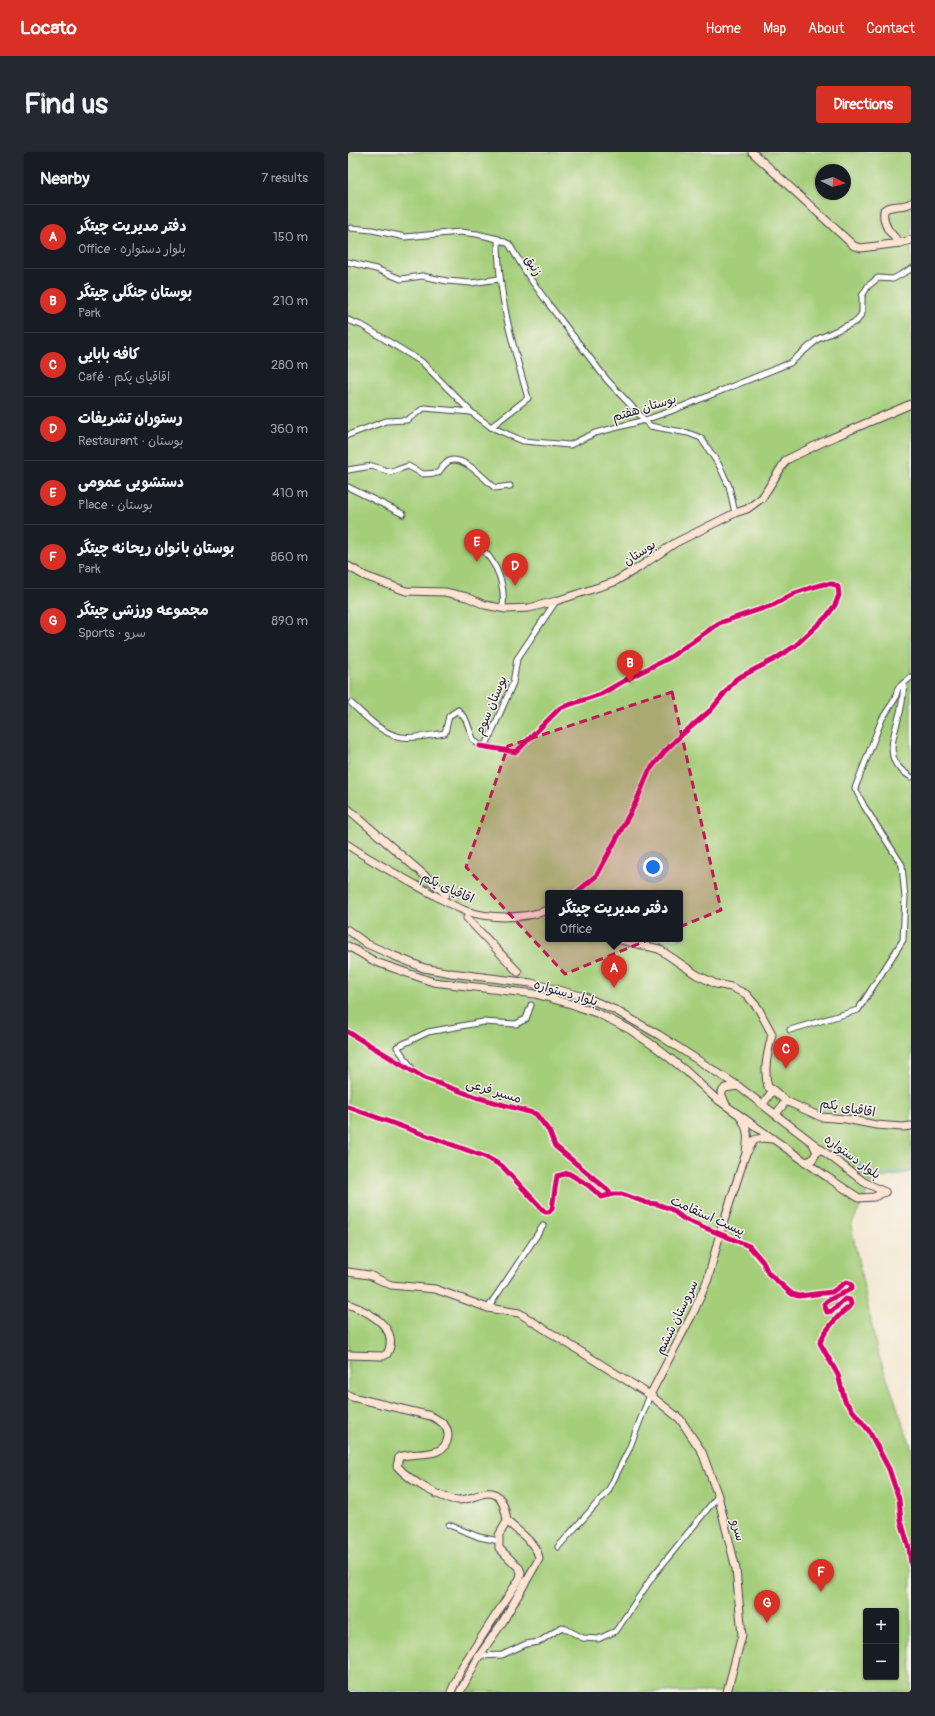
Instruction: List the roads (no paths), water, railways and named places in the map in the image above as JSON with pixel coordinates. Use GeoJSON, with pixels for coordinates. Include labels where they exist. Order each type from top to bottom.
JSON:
{"type":"FeatureCollection","features":[{"type":"Feature","properties":{"kind":"street"},"geometry":{"type":"LineString","coordinates":[[752,152],[854,246],[861,248],[910,241]]}},
{"type":"Feature","properties":{"kind":"street"},"geometry":{"type":"LineString","coordinates":[[900,243],[887,229],[883,216],[884,210],[890,206],[904,206],[911,203]]}},
{"type":"Feature","properties":{"kind":"street","name":"زنبق"},"geometry":{"type":"LineString","coordinates":[[351,228],[372,230],[405,237],[460,232],[498,239],[509,244],[529,277],[607,380],[645,420]]}},
{"type":"Feature","properties":{"kind":"street"},"geometry":{"type":"LineString","coordinates":[[492,427],[528,398],[509,332],[499,279],[498,239]]}},
{"type":"Feature","properties":{"kind":"street"},"geometry":{"type":"LineString","coordinates":[[348,262],[376,269],[401,279],[422,276],[447,281],[471,283],[499,279]]}},
{"type":"Feature","properties":{"kind":"street","name":"بوستان هفتم"},"geometry":{"type":"LineString","coordinates":[[348,320],[364,326],[422,362],[471,412],[492,427],[523,441],[570,445],[595,433],[645,420],[714,395],[790,363],[818,339],[857,321],[862,313],[862,296],[868,286],[878,278],[893,279],[911,268]]}},
{"type":"Feature","properties":{"kind":"street","name":"بوستان"},"geometry":{"type":"LineString","coordinates":[[348,566],[365,576],[406,591],[445,592],[467,596],[485,605],[503,608],[529,608],[556,601],[614,582],[675,543],[747,508],[762,498],[786,460],[827,440],[911,404]]}},
{"type":"Feature","properties":{"kind":"street"},"geometry":{"type":"LineString","coordinates":[[348,435],[386,422],[407,420],[424,408],[471,412]]}},
{"type":"Feature","properties":{"kind":"street"},"geometry":{"type":"LineString","coordinates":[[645,420],[650,426],[688,433],[701,438],[719,465],[729,486],[735,513]]}},
{"type":"Feature","properties":{"kind":"street"},"geometry":{"type":"LineString","coordinates":[[348,470],[372,466],[391,472],[408,466],[423,474],[438,473],[448,462],[454,460],[464,462],[495,488],[510,486]]}},
{"type":"Feature","properties":{"kind":"street"},"geometry":{"type":"LineString","coordinates":[[348,487],[403,514]]}},
{"type":"Feature","properties":{"kind":"street"},"geometry":{"type":"LineString","coordinates":[[482,549],[491,558],[499,573],[503,590],[503,608]]}},
{"type":"Feature","properties":{"kind":"street"},"geometry":{"type":"LineString","coordinates":[[480,746],[516,752],[560,708],[602,694],[631,676],[669,658],[719,623],[773,605],[795,593],[810,588],[824,584],[833,584],[838,587],[839,595],[835,605],[827,616],[795,646],[773,660],[736,679],[711,710],[698,719],[665,751],[649,771],[636,802],[597,875],[580,890]]}},
{"type":"Feature","properties":{"kind":"street","name":"بوستان سوم"},"geometry":{"type":"LineString","coordinates":[[352,703],[369,719],[400,737],[415,737],[445,733],[449,716],[458,710],[466,720],[473,739],[480,746],[487,743],[513,684],[517,659],[556,601]]}},
{"type":"Feature","properties":{"kind":"street"},"geometry":{"type":"LineString","coordinates":[[790,1030],[858,1010],[903,940],[905,898],[902,865],[854,788],[882,719],[895,699],[898,688],[911,677]]}},
{"type":"Feature","properties":{"kind":"street"},"geometry":{"type":"LineString","coordinates":[[904,683],[901,707],[893,743],[893,753],[895,762],[911,777]]}},
{"type":"Feature","properties":{"kind":"street"},"geometry":{"type":"LineString","coordinates":[[348,809],[446,894]]}},
{"type":"Feature","properties":{"kind":"street","name":"اقاقیای یکم"},"geometry":{"type":"LineString","coordinates":[[348,845],[394,873],[467,911],[486,915],[512,916],[536,914],[545,911]]}},
{"type":"Feature","properties":{"kind":"street"},"geometry":{"type":"LineString","coordinates":[[468,918],[518,972]]}},
{"type":"Feature","properties":{"kind":"street","name":"بلوار دستواره"},"geometry":{"type":"LineString","coordinates":[[348,930],[367,944],[424,968],[451,973],[531,983],[585,997],[615,1010],[738,1086],[864,1182],[885,1192],[874,1197],[860,1198],[805,1162],[727,1107],[657,1048],[629,1029],[599,1014],[535,994],[433,982],[376,962],[348,946]]}},
{"type":"Feature","properties":{"kind":"street","name":"اقاقیای یکم"},"geometry":{"type":"LineString","coordinates":[[629,942],[659,949],[697,975],[716,984],[731,987],[746,994],[758,1008],[772,1034],[766,1060],[765,1077],[768,1087],[786,1101],[821,1117],[846,1119],[876,1125],[903,1127],[911,1126]]}},
{"type":"Feature","properties":{"kind":"street"},"geometry":{"type":"LineString","coordinates":[[415,1073],[397,1047],[428,1032],[483,1022],[516,1024],[526,1019],[531,1005]]}},
{"type":"Feature","properties":{"kind":"street"},"geometry":{"type":"LineString","coordinates":[[727,1107],[721,1093],[725,1088],[738,1086]]}},
{"type":"Feature","properties":{"kind":"street"},"geometry":{"type":"LineString","coordinates":[[763,1104],[773,1090]]}},
{"type":"Feature","properties":{"kind":"street"},"geometry":{"type":"LineString","coordinates":[[776,1114],[786,1101]]}},
{"type":"Feature","properties":{"kind":"street"},"geometry":{"type":"LineString","coordinates":[[738,1114],[746,1126],[748,1136],[745,1156]]}},
{"type":"Feature","properties":{"kind":"street"},"geometry":{"type":"LineString","coordinates":[[745,1156],[754,1140],[762,1138],[774,1140]]}},
{"type":"Feature","properties":{"kind":"street"},"geometry":{"type":"LineString","coordinates":[[805,1162],[812,1160],[818,1152],[812,1142]]}},
{"type":"Feature","properties":{"kind":"street","name":"سروستان ششم"},"geometry":{"type":"LineString","coordinates":[[650,1395],[694,1311],[708,1279],[720,1233],[745,1156]]}},
{"type":"Feature","properties":{"kind":"street"},"geometry":{"type":"LineString","coordinates":[[488,1308],[543,1226]]}},
{"type":"Feature","properties":{"kind":"street"},"geometry":{"type":"LineString","coordinates":[[348,1278],[351,1273]]}},
{"type":"Feature","properties":{"kind":"street","name":"سرو"},"geometry":{"type":"LineString","coordinates":[[351,1273],[369,1275],[392,1285],[435,1289],[488,1308],[519,1313],[650,1395],[680,1419],[702,1452],[718,1496],[736,1569],[742,1635],[727,1692]]}},
{"type":"Feature","properties":{"kind":"street"},"geometry":{"type":"LineString","coordinates":[[348,1303],[375,1318],[387,1329],[392,1341],[387,1354],[383,1356],[348,1355]]}},
{"type":"Feature","properties":{"kind":"street"},"geometry":{"type":"LineString","coordinates":[[348,1395],[431,1416],[443,1423],[448,1433],[447,1440],[439,1450],[430,1454],[406,1454],[399,1457],[397,1466],[414,1480],[447,1499],[460,1500],[473,1498],[483,1493],[492,1494],[499,1497],[503,1502],[507,1521],[534,1546],[539,1554],[539,1559],[535,1568],[502,1623],[478,1656],[460,1692]]}},
{"type":"Feature","properties":{"kind":"street"},"geometry":{"type":"LineString","coordinates":[[558,1547],[608,1491],[629,1449],[650,1395]]}},
{"type":"Feature","properties":{"kind":"street"},"geometry":{"type":"LineString","coordinates":[[478,1656],[502,1655],[526,1644],[539,1642],[562,1627],[583,1638],[598,1639],[616,1631],[653,1576],[718,1496]]}},
{"type":"Feature","properties":{"kind":"street"},"geometry":{"type":"LineString","coordinates":[[507,1521],[499,1535],[499,1548],[520,1568],[535,1568]]}},
{"type":"Feature","properties":{"kind":"street"},"geometry":{"type":"LineString","coordinates":[[449,1525],[479,1537],[499,1541]]}},
{"type":"Feature","properties":{"kind":"street"},"geometry":{"type":"LineString","coordinates":[[451,1692],[462,1667],[520,1578],[520,1568]]}},
{"type":"Feature","properties":{"kind":"waterway"},"geometry":{"type":"LineString","coordinates":[[842,1153],[875,1174],[911,1171]]}},
{"type":"Feature","properties":{"kind":"tunnel"},"geometry":{"type":"LineString","coordinates":[[446,894],[467,918]]}},
{"type":"Feature","properties":{"kind":"tunnel"},"geometry":{"type":"LineString","coordinates":[[518,972],[529,988],[531,1005]]}},
{"type":"Feature","properties":{"kind":"place","name":"دستشویی عمومی"},"geometry":{"type":"Point","coordinates":[477,562]}},
{"type":"Feature","properties":{"kind":"place","name":"رستوران تشریفات"},"geometry":{"type":"Point","coordinates":[515,586]}},
{"type":"Feature","properties":{"kind":"place","name":"بوستان جنگلی چیتگر"},"geometry":{"type":"Point","coordinates":[630,683]}},
{"type":"Feature","properties":{"kind":"place","name":"دفتر مدیریت چیتگر"},"geometry":{"type":"Point","coordinates":[614,988]}},
{"type":"Feature","properties":{"kind":"place","name":"کافه بابایی"},"geometry":{"type":"Point","coordinates":[786,1069]}},
{"type":"Feature","properties":{"kind":"place","name":"بوستان بانوان ریحانه چیتگر"},"geometry":{"type":"Point","coordinates":[821,1592]}},
{"type":"Feature","properties":{"kind":"place","name":"مجموعه ورزشی چیتگر"},"geometry":{"type":"Point","coordinates":[767,1623]}}]}
